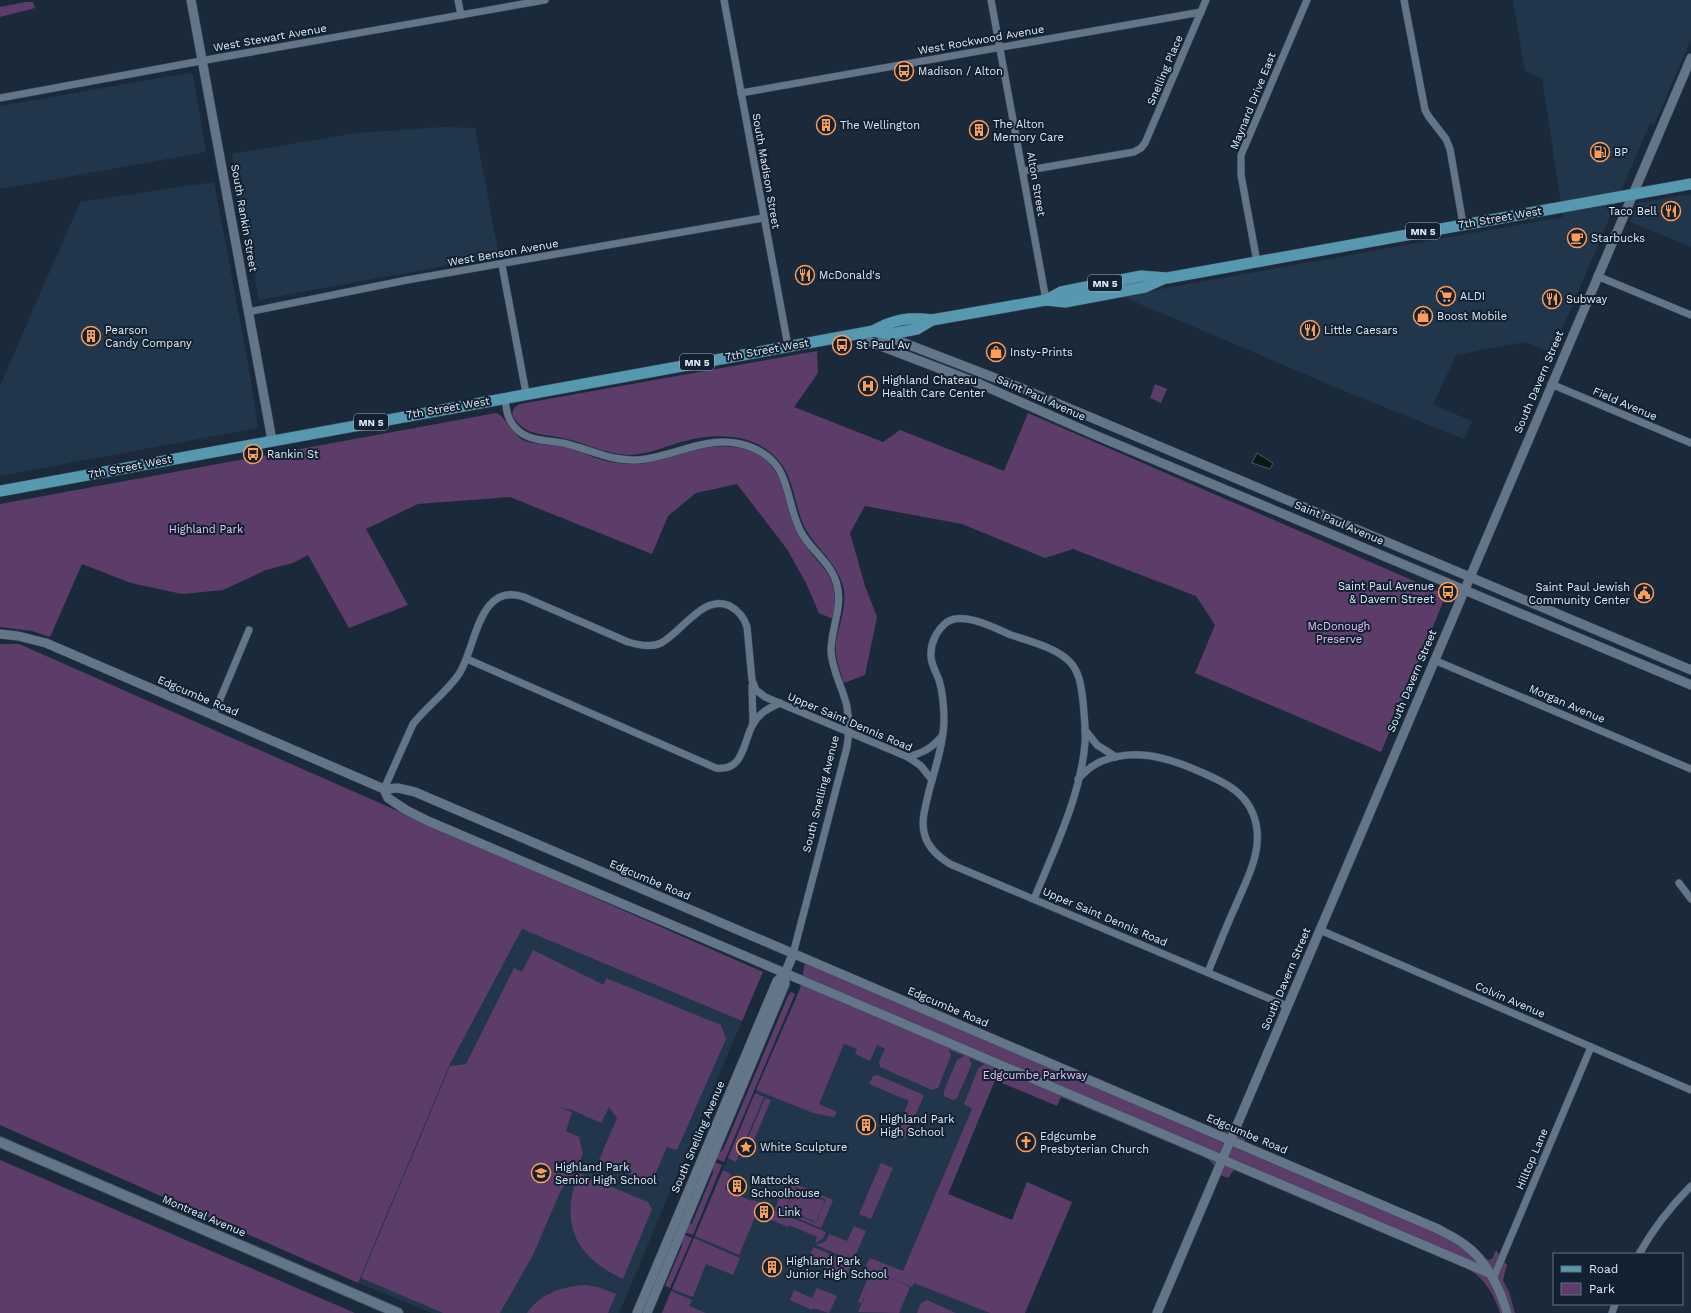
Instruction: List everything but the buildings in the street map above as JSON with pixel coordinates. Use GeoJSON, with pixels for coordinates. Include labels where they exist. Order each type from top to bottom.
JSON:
{"type":"FeatureCollection","features":[{"type":"Feature","properties":{"kind":"main road","name":"7th Street West"},"geometry":{"type":"LineString","coordinates":[[0,491],[526,393],[873,331],[891,334],[917,330],[932,320],[1046,300],[1061,292],[1141,276],[1167,278],[1691,184]]}},
{"type":"Feature","properties":{"kind":"main road","name":"Montreal Avenue"},"geometry":{"type":"LineString","coordinates":[[0,1142],[398,1313]]}},
{"type":"Feature","properties":{"kind":"street","name":"South Rankin Street"},"geometry":{"type":"LineString","coordinates":[[191,0],[272,440]]}},
{"type":"Feature","properties":{"kind":"street"},"geometry":{"type":"LineString","coordinates":[[458,0],[461,15]]}},
{"type":"Feature","properties":{"kind":"street","name":"West Stewart Avenue"},"geometry":{"type":"LineString","coordinates":[[0,98],[545,0]]}},
{"type":"Feature","properties":{"kind":"street","name":"South Madison Street"},"geometry":{"type":"LineString","coordinates":[[724,0],[763,218],[788,346]]}},
{"type":"Feature","properties":{"kind":"street","name":"Alton Street"},"geometry":{"type":"LineString","coordinates":[[991,0],[1046,300]]}},
{"type":"Feature","properties":{"kind":"street","name":"Snelling Place"},"geometry":{"type":"LineString","coordinates":[[1023,172],[1134,152],[1141,148],[1146,143],[1206,0]]}},
{"type":"Feature","properties":{"kind":"street","name":"Maynard Drive East"},"geometry":{"type":"LineString","coordinates":[[1257,262],[1241,175],[1242,155],[1307,0]]}},
{"type":"Feature","properties":{"kind":"street"},"geometry":{"type":"LineString","coordinates":[[1404,0],[1425,110],[1428,117],[1446,138],[1450,150],[1463,224]]}},
{"type":"Feature","properties":{"kind":"street","name":"West Rockwood Avenue"},"geometry":{"type":"LineString","coordinates":[[741,93],[1202,12]]}},
{"type":"Feature","properties":{"kind":"street","name":"South Davern Street"},"geometry":{"type":"LineString","coordinates":[[1157,1313],[1691,58]]}},
{"type":"Feature","properties":{"kind":"street","name":"West Benson Avenue"},"geometry":{"type":"LineString","coordinates":[[248,312],[406,280],[502,265],[763,218]]}},
{"type":"Feature","properties":{"kind":"street"},"geometry":{"type":"LineString","coordinates":[[502,265],[526,393]]}},
{"type":"Feature","properties":{"kind":"street"},"geometry":{"type":"LineString","coordinates":[[1597,276],[1691,315]]}},
{"type":"Feature","properties":{"kind":"street","name":"Saint Paul Avenue"},"geometry":{"type":"LineString","coordinates":[[857,334],[894,340],[1021,388],[1691,670]]}},
{"type":"Feature","properties":{"kind":"street","name":"Saint Paul Avenue"},"geometry":{"type":"LineString","coordinates":[[857,334],[873,343],[980,384],[1095,434],[1691,685]]}},
{"type":"Feature","properties":{"kind":"street","name":"Field Avenue"},"geometry":{"type":"LineString","coordinates":[[1551,384],[1691,443]]}},
{"type":"Feature","properties":{"kind":"street","name":"South Snelling Avenue"},"geometry":{"type":"LineString","coordinates":[[505,397],[510,422],[521,433],[535,439],[576,446],[604,457],[636,460],[690,446],[726,442],[735,443],[761,452],[773,462],[786,483],[794,514],[801,532],[810,546],[831,570],[837,583],[839,604],[833,632],[832,660],[847,708],[847,747],[793,954],[785,974],[785,984],[680,1231],[647,1313]]}},
{"type":"Feature","properties":{"kind":"street"},"geometry":{"type":"LineString","coordinates":[[384,789],[406,736],[413,724],[420,715],[446,690],[459,674],[467,659],[482,614],[491,602],[513,594],[524,597],[628,642],[640,645],[653,645],[660,643],[675,634],[702,608],[716,603],[732,608],[740,613],[745,620],[747,627],[752,680],[753,724]]}},
{"type":"Feature","properties":{"kind":"street"},"geometry":{"type":"LineString","coordinates":[[932,780],[943,734],[944,711],[939,680],[930,656],[936,633],[948,621],[963,618],[977,621],[1057,653],[1069,661],[1081,684],[1085,730],[1082,760],[1078,779],[1061,834],[1034,899]]}},
{"type":"Feature","properties":{"kind":"street"},"geometry":{"type":"LineString","coordinates":[[213,716],[248,630]]}},
{"type":"Feature","properties":{"kind":"street","name":"Edgcumbe Road"},"geometry":{"type":"LineString","coordinates":[[0,634],[18,636],[46,643],[384,789],[398,788],[415,792],[1438,1229],[1466,1245],[1479,1258],[1491,1276],[1507,1313]]}},
{"type":"Feature","properties":{"kind":"street","name":"Upper Saint Dennis Road"},"geometry":{"type":"LineString","coordinates":[[467,659],[716,768],[725,768],[735,764],[739,760],[753,724],[761,714],[780,703],[908,758],[921,766],[932,780],[923,820],[925,837],[934,852],[950,864],[1288,1006]]}},
{"type":"Feature","properties":{"kind":"street","name":"Morgan Avenue"},"geometry":{"type":"LineString","coordinates":[[1434,660],[1691,769]]}},
{"type":"Feature","properties":{"kind":"street"},"geometry":{"type":"LineString","coordinates":[[752,680],[756,690],[765,697],[780,703]]}},
{"type":"Feature","properties":{"kind":"street"},"geometry":{"type":"LineString","coordinates":[[1085,730],[1097,745],[1116,757]]}},
{"type":"Feature","properties":{"kind":"street"},"geometry":{"type":"LineString","coordinates":[[908,758],[926,751],[933,746],[943,734]]}},
{"type":"Feature","properties":{"kind":"street"},"geometry":{"type":"LineString","coordinates":[[1078,779],[1091,766],[1116,757],[1139,755],[1164,758],[1220,780],[1239,793],[1246,802],[1254,817],[1258,840],[1254,862],[1208,972]]}},
{"type":"Feature","properties":{"kind":"street","name":"Edgcumbe Road"},"geometry":{"type":"LineString","coordinates":[[384,789],[388,798],[406,810],[428,821],[1491,1276]]}},
{"type":"Feature","properties":{"kind":"street"},"geometry":{"type":"LineString","coordinates":[[1679,883],[1691,899]]}},
{"type":"Feature","properties":{"kind":"street","name":"Colvin Avenue"},"geometry":{"type":"LineString","coordinates":[[1320,930],[1691,1090]]}},
{"type":"Feature","properties":{"kind":"street","name":"South Snelling Avenue"},"geometry":{"type":"LineString","coordinates":[[638,1313],[777,981],[785,974]]}},
{"type":"Feature","properties":{"kind":"street","name":"Hilltop Lane"},"geometry":{"type":"LineString","coordinates":[[1491,1276],[1591,1046]]}},
{"type":"Feature","properties":{"kind":"street"},"geometry":{"type":"LineString","coordinates":[[1639,1253],[1659,1222],[1691,1186]]}},
{"type":"Feature","properties":{"kind":"shaded area"},"geometry":{"type":"Polygon","coordinates":[[[1513,0],[1691,0],[1691,39],[1654,125],[1650,123],[1552,353],[1525,342],[1456,355],[1433,405],[1472,421],[1464,439],[1340,389],[1121,296],[1563,217],[1542,78],[1525,71],[1513,0]]]}},
{"type":"Feature","properties":{"kind":"shaded area"},"geometry":{"type":"Polygon","coordinates":[[[188,73],[193,76],[206,152],[0,189],[0,106],[188,73]]]}},
{"type":"Feature","properties":{"kind":"shaded area"},"geometry":{"type":"Polygon","coordinates":[[[444,127],[475,128],[499,256],[259,300],[232,154],[356,133],[444,127]]]}},
{"type":"Feature","properties":{"kind":"shaded area"},"geometry":{"type":"Polygon","coordinates":[[[214,182],[248,363],[258,428],[0,476],[0,386],[80,202],[214,182]]]}},
{"type":"Feature","properties":{"kind":"shaded area"},"geometry":{"type":"Polygon","coordinates":[[[1691,194],[1691,247],[1630,222],[1638,203],[1691,194]]]}},
{"type":"Feature","properties":{"kind":"shaded area"},"geometry":{"type":"Polygon","coordinates":[[[1257,453],[1273,463],[1270,469],[1252,463],[1257,453]]]}},
{"type":"Feature","properties":{"kind":"shaded area","name":"Highland Park Senior High School"},"geometry":{"type":"Polygon","coordinates":[[[522,929],[742,1021],[619,1313],[432,1313],[358,1283],[450,1064],[522,929]]]}},
{"type":"Feature","properties":{"kind":"shaded area"},"geometry":{"type":"Polygon","coordinates":[[[800,988],[804,988],[999,1071],[948,1194],[914,1282],[990,1313],[662,1313],[800,988]]]}},
{"type":"Feature","properties":{"kind":"green space"},"geometry":{"type":"Polygon","coordinates":[[[33,2],[35,8],[0,17],[0,7],[33,2]]]}},
{"type":"Feature","properties":{"kind":"green space","name":"McDonough Preserve"},"geometry":{"type":"Polygon","coordinates":[[[817,351],[818,373],[794,407],[883,442],[900,430],[1004,471],[1028,413],[1446,595],[1381,752],[1195,673],[1215,625],[1196,596],[1073,549],[1045,558],[962,524],[865,506],[850,533],[865,586],[877,617],[865,675],[844,683],[836,652],[836,642],[844,604],[842,582],[833,565],[805,528],[801,520],[788,476],[779,461],[769,451],[745,439],[718,436],[705,437],[678,443],[641,454],[619,454],[567,439],[532,432],[520,426],[512,414],[514,408],[520,404],[817,351]]]}},
{"type":"Feature","properties":{"kind":"green space"},"geometry":{"type":"Polygon","coordinates":[[[1155,384],[1167,389],[1161,403],[1150,398],[1155,384]]]}},
{"type":"Feature","properties":{"kind":"green space","name":"Highland Park"},"geometry":{"type":"Polygon","coordinates":[[[496,413],[499,414],[519,437],[525,441],[570,448],[610,462],[628,464],[646,463],[684,451],[721,446],[734,447],[757,454],[767,461],[775,471],[783,486],[794,526],[798,534],[831,580],[834,590],[835,603],[833,619],[819,613],[806,583],[787,549],[737,484],[696,493],[668,516],[652,554],[510,497],[418,504],[366,529],[408,605],[349,628],[308,555],[293,563],[266,570],[223,590],[182,594],[131,583],[82,564],[50,637],[32,631],[0,627],[0,504],[496,413]]]}},
{"type":"Feature","properties":{"kind":"green space"},"geometry":{"type":"Polygon","coordinates":[[[0,644],[19,644],[763,972],[742,1021],[522,929],[450,1064],[358,1283],[0,1125],[0,644]]]}},
{"type":"Feature","properties":{"kind":"green space","name":"Highland Park Senior High School"},"geometry":{"type":"Polygon","coordinates":[[[533,950],[604,985],[606,978],[721,1025],[726,1039],[677,1150],[667,1147],[651,1184],[599,1160],[617,1118],[609,1107],[601,1123],[572,1110],[559,1107],[572,1112],[566,1131],[579,1137],[583,1154],[576,1171],[561,1190],[533,1255],[500,1313],[443,1313],[361,1278],[450,1066],[466,1064],[514,968],[522,972],[533,950]]]}},
{"type":"Feature","properties":{"kind":"green space","name":"Edgcumbe Parkway"},"geometry":{"type":"Polygon","coordinates":[[[806,957],[1222,1132],[1229,1131],[1246,1138],[1244,1142],[1478,1251],[1488,1260],[1492,1259],[1496,1250],[1507,1265],[1503,1280],[1509,1292],[1515,1313],[1500,1313],[1495,1299],[1488,1287],[1478,1276],[1466,1268],[1234,1170],[1228,1178],[1212,1172],[1214,1165],[1208,1159],[1061,1097],[1057,1106],[995,1080],[948,1194],[1012,1220],[1027,1182],[1072,1202],[1025,1313],[990,1313],[914,1283],[912,1287],[878,1273],[910,1287],[899,1313],[858,1312],[868,1289],[861,1303],[858,1302],[870,1273],[864,1269],[870,1258],[903,1271],[972,1109],[964,1104],[978,1069],[984,1064],[969,1058],[971,1066],[957,1098],[953,1100],[944,1096],[944,1091],[957,1060],[964,1056],[949,1050],[951,1055],[938,1088],[932,1090],[880,1067],[879,1062],[885,1049],[877,1045],[870,1061],[855,1054],[857,1049],[844,1044],[819,1104],[837,1112],[834,1117],[813,1113],[756,1090],[800,989],[806,957]]]}},
{"type":"Feature","properties":{"kind":"green space"},"geometry":{"type":"Polygon","coordinates":[[[791,992],[795,994],[724,1162],[715,1158],[717,1154],[723,1150],[791,992]]]}},
{"type":"Feature","properties":{"kind":"green space"},"geometry":{"type":"Polygon","coordinates":[[[877,1075],[924,1095],[905,1139],[897,1135],[902,1124],[900,1122],[909,1101],[869,1084],[873,1076],[877,1075]]]}},
{"type":"Feature","properties":{"kind":"green space"},"geometry":{"type":"Polygon","coordinates":[[[755,1093],[764,1097],[736,1162],[728,1158],[755,1093]]]}},
{"type":"Feature","properties":{"kind":"green space"},"geometry":{"type":"Polygon","coordinates":[[[765,1098],[771,1100],[752,1145],[746,1143],[765,1098]]]}},
{"type":"Feature","properties":{"kind":"green space"},"geometry":{"type":"Polygon","coordinates":[[[0,1160],[355,1313],[0,1313],[0,1160]]]}},
{"type":"Feature","properties":{"kind":"green space"},"geometry":{"type":"Polygon","coordinates":[[[714,1162],[722,1165],[693,1235],[684,1232],[686,1226],[692,1223],[713,1173],[712,1166],[714,1162]]]}},
{"type":"Feature","properties":{"kind":"green space"},"geometry":{"type":"Polygon","coordinates":[[[881,1163],[893,1168],[871,1219],[859,1214],[881,1163]]]}},
{"type":"Feature","properties":{"kind":"green space"},"geometry":{"type":"Polygon","coordinates":[[[723,1170],[731,1174],[725,1188],[726,1190],[752,1201],[761,1203],[739,1255],[695,1236],[723,1170]]]}},
{"type":"Feature","properties":{"kind":"green space"},"geometry":{"type":"Polygon","coordinates":[[[578,1173],[648,1202],[652,1209],[623,1279],[606,1270],[593,1260],[582,1249],[575,1236],[571,1223],[571,1208],[573,1191],[578,1173]]]}},
{"type":"Feature","properties":{"kind":"green space"},"geometry":{"type":"Polygon","coordinates":[[[786,1180],[833,1200],[821,1228],[775,1209],[786,1180]],[[795,1187],[785,1210],[816,1223],[826,1200],[795,1187]]]}},
{"type":"Feature","properties":{"kind":"green space"},"geometry":{"type":"Polygon","coordinates":[[[795,1188],[825,1201],[816,1222],[786,1209],[795,1188]]]}},
{"type":"Feature","properties":{"kind":"green space"},"geometry":{"type":"Polygon","coordinates":[[[768,1208],[826,1232],[823,1239],[815,1243],[817,1237],[789,1225],[788,1227],[764,1217],[768,1208]]]}},
{"type":"Feature","properties":{"kind":"green space"},"geometry":{"type":"Polygon","coordinates":[[[854,1226],[866,1231],[853,1261],[816,1245],[826,1241],[829,1234],[847,1241],[854,1226]]]}},
{"type":"Feature","properties":{"kind":"green space"},"geometry":{"type":"Polygon","coordinates":[[[683,1234],[692,1238],[670,1288],[665,1286],[682,1246],[681,1240],[683,1234]]]}},
{"type":"Feature","properties":{"kind":"green space"},"geometry":{"type":"Polygon","coordinates":[[[694,1238],[740,1258],[733,1275],[706,1264],[693,1297],[672,1289],[694,1238]]]}},
{"type":"Feature","properties":{"kind":"green space"},"geometry":{"type":"Polygon","coordinates":[[[813,1247],[852,1263],[846,1277],[808,1260],[813,1247]]]}},
{"type":"Feature","properties":{"kind":"green space"},"geometry":{"type":"Polygon","coordinates":[[[586,1285],[598,1287],[616,1294],[608,1313],[527,1313],[539,1300],[553,1292],[569,1287],[586,1285]]]}},
{"type":"Feature","properties":{"kind":"green space"},"geometry":{"type":"Polygon","coordinates":[[[817,1288],[837,1296],[829,1313],[813,1308],[812,1310],[790,1300],[794,1290],[812,1298],[817,1288]]]}},
{"type":"Feature","properties":{"kind":"green space"},"geometry":{"type":"Polygon","coordinates":[[[671,1291],[692,1300],[689,1306],[706,1313],[662,1313],[671,1291]]]}},
{"type":"Feature","properties":{"kind":"green space"},"geometry":{"type":"Polygon","coordinates":[[[927,1300],[956,1313],[917,1313],[921,1303],[927,1300]]]}},
{"type":"Feature","properties":{"kind":"place","name":"Madison / Alton"},"geometry":{"type":"Point","coordinates":[904,71]}},
{"type":"Feature","properties":{"kind":"place","name":"The Wellington"},"geometry":{"type":"Point","coordinates":[826,125]}},
{"type":"Feature","properties":{"kind":"place","name":"The Alton Memory Care"},"geometry":{"type":"Point","coordinates":[979,130]}},
{"type":"Feature","properties":{"kind":"place","name":"BP"},"geometry":{"type":"Point","coordinates":[1600,152]}},
{"type":"Feature","properties":{"kind":"place","name":"Taco Bell"},"geometry":{"type":"Point","coordinates":[1671,211]}},
{"type":"Feature","properties":{"kind":"place","name":"Starbucks"},"geometry":{"type":"Point","coordinates":[1577,238]}},
{"type":"Feature","properties":{"kind":"place","name":"McDonald's"},"geometry":{"type":"Point","coordinates":[805,275]}},
{"type":"Feature","properties":{"kind":"place","name":"ALDI"},"geometry":{"type":"Point","coordinates":[1446,296]}},
{"type":"Feature","properties":{"kind":"place","name":"Subway"},"geometry":{"type":"Point","coordinates":[1552,299]}},
{"type":"Feature","properties":{"kind":"place","name":"Boost Mobile"},"geometry":{"type":"Point","coordinates":[1423,316]}},
{"type":"Feature","properties":{"kind":"place","name":"Little Caesars"},"geometry":{"type":"Point","coordinates":[1310,330]}},
{"type":"Feature","properties":{"kind":"place","name":"Pearson Candy Company"},"geometry":{"type":"Point","coordinates":[91,336]}},
{"type":"Feature","properties":{"kind":"place","name":"St Paul Av"},"geometry":{"type":"Point","coordinates":[842,345]}},
{"type":"Feature","properties":{"kind":"place","name":"Insty-Prints"},"geometry":{"type":"Point","coordinates":[996,352]}},
{"type":"Feature","properties":{"kind":"place","name":"Highland Chateau Health Care Center"},"geometry":{"type":"Point","coordinates":[868,386]}},
{"type":"Feature","properties":{"kind":"place","name":"Rankin St"},"geometry":{"type":"Point","coordinates":[253,454]}},
{"type":"Feature","properties":{"kind":"place","name":"Saint Paul Avenue & Davern Street"},"geometry":{"type":"Point","coordinates":[1448,592]}},
{"type":"Feature","properties":{"kind":"place","name":"Saint Paul Jewish Community Center"},"geometry":{"type":"Point","coordinates":[1644,593]}},
{"type":"Feature","properties":{"kind":"place","name":"Highland Park High School"},"geometry":{"type":"Point","coordinates":[866,1125]}},
{"type":"Feature","properties":{"kind":"place","name":"Edgcumbe Presbyterian Church"},"geometry":{"type":"Point","coordinates":[1026,1142]}},
{"type":"Feature","properties":{"kind":"place","name":"White Sculpture"},"geometry":{"type":"Point","coordinates":[746,1147]}},
{"type":"Feature","properties":{"kind":"place","name":"Highland Park Senior High School"},"geometry":{"type":"Point","coordinates":[541,1173]}},
{"type":"Feature","properties":{"kind":"place","name":"Mattocks Schoolhouse"},"geometry":{"type":"Point","coordinates":[737,1186]}},
{"type":"Feature","properties":{"kind":"place","name":"Link"},"geometry":{"type":"Point","coordinates":[764,1212]}},
{"type":"Feature","properties":{"kind":"place","name":"Highland Park Junior High School"},"geometry":{"type":"Point","coordinates":[772,1267]}}]}
